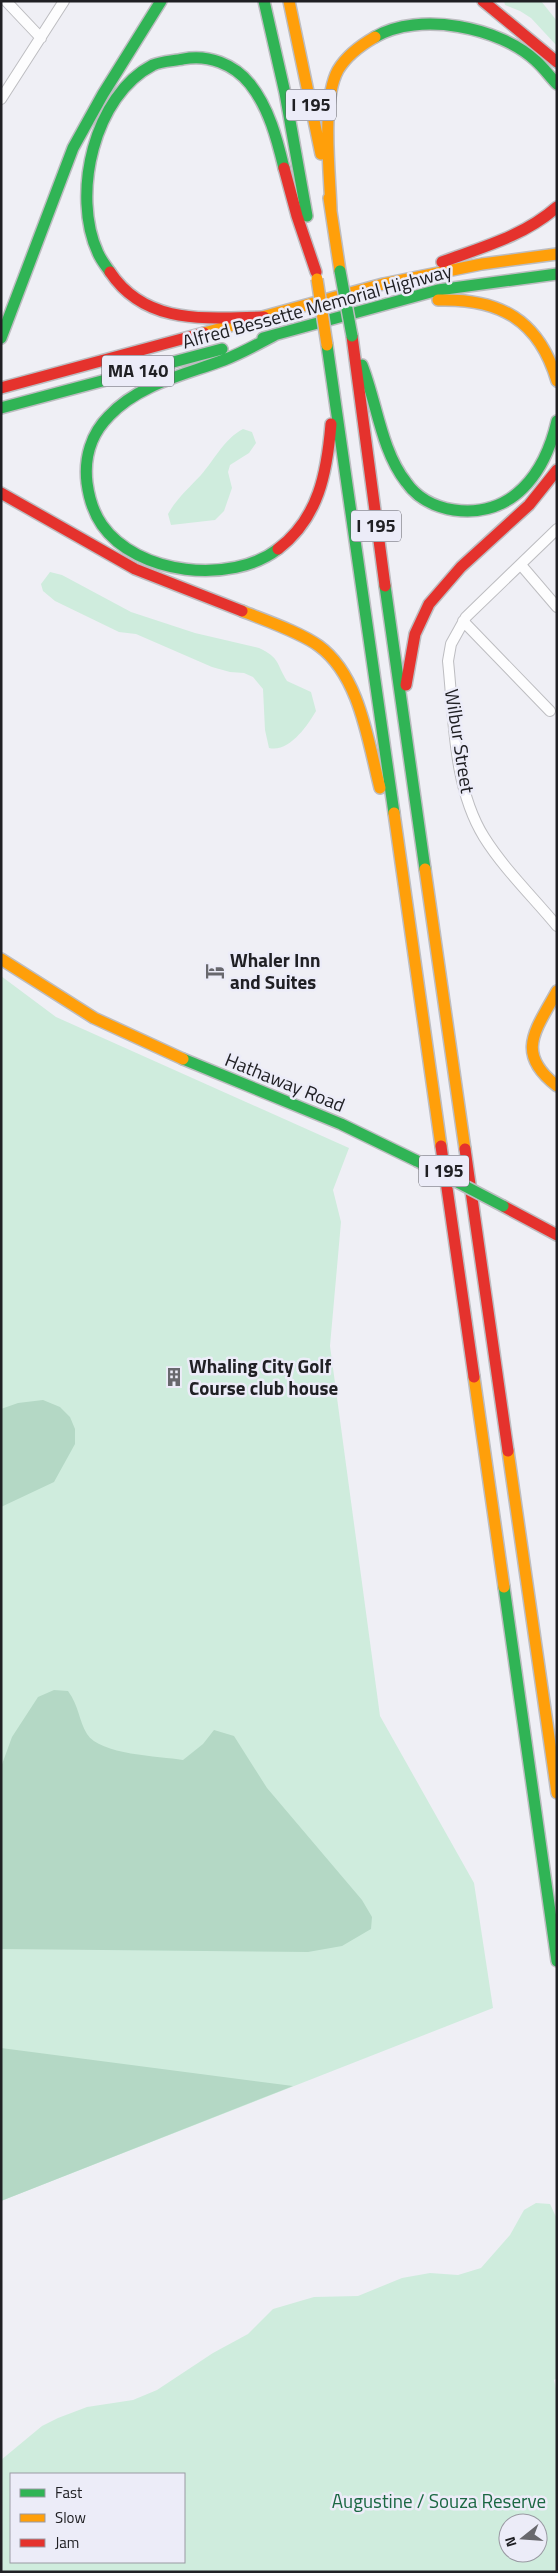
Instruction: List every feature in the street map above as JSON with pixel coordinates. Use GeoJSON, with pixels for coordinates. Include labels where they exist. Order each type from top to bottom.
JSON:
{"type":"FeatureCollection","features":[{"type":"Feature","properties":{"kind":"main road"},"geometry":{"type":"LineString","coordinates":[[1,338],[18,298],[73,148],[103,94],[162,1]]}},
{"type":"Feature","properties":{"kind":"main road","name":"I 195"},"geometry":{"type":"LineString","coordinates":[[264,1],[290,120],[327,345],[557,1961]]}},
{"type":"Feature","properties":{"kind":"main road","name":"I 195"},"geometry":{"type":"LineString","coordinates":[[289,1],[331,210],[352,336],[371,490],[557,1793]]}},
{"type":"Feature","properties":{"kind":"main road"},"geometry":{"type":"LineString","coordinates":[[483,1],[557,62]]}},
{"type":"Feature","properties":{"kind":"main road"},"geometry":{"type":"LineString","coordinates":[[453,13],[488,27],[513,41],[536,59],[557,84]]}},
{"type":"Feature","properties":{"kind":"main road"},"geometry":{"type":"LineString","coordinates":[[331,210],[329,118],[333,84],[343,57],[367,28]]}},
{"type":"Feature","properties":{"kind":"main road"},"geometry":{"type":"LineString","coordinates":[[264,317],[193,318],[154,310],[122,290],[112,279],[98,254],[86,210],[86,182],[91,152],[110,107],[125,87],[140,73],[150,66],[170,59],[203,57],[224,64],[250,84],[269,120],[316,276]]}},
{"type":"Feature","properties":{"kind":"main road"},"geometry":{"type":"LineString","coordinates":[[391,282],[525,231],[557,207]]}},
{"type":"Feature","properties":{"kind":"main road","name":"Alfred Bessette Memorial Highway"},"geometry":{"type":"LineString","coordinates":[[1,388],[391,282],[482,264],[557,254]]}},
{"type":"Feature","properties":{"kind":"main road","name":"Alfred Bessette Memorial Highway"},"geometry":{"type":"LineString","coordinates":[[1,408],[456,287],[557,274]]}},
{"type":"Feature","properties":{"kind":"main road"},"geometry":{"type":"LineString","coordinates":[[360,312],[452,298],[489,304],[505,310],[530,328],[547,352],[557,381]]}},
{"type":"Feature","properties":{"kind":"main road"},"geometry":{"type":"LineString","coordinates":[[275,335],[243,352],[141,392],[108,416],[100,427],[88,453],[86,479],[94,513],[106,532],[116,541],[152,562],[194,570],[246,566],[267,557],[280,548],[308,518],[323,482],[330,437],[332,380]]}},
{"type":"Feature","properties":{"kind":"main road"},"geometry":{"type":"LineString","coordinates":[[352,336],[393,461],[413,490],[441,507],[456,511],[478,512],[499,507],[510,501],[531,482],[539,470],[552,443],[557,421]]}},
{"type":"Feature","properties":{"kind":"main road"},"geometry":{"type":"LineString","coordinates":[[403,717],[411,652],[421,618],[429,604],[461,567],[529,505],[557,470]]}},
{"type":"Feature","properties":{"kind":"main road"},"geometry":{"type":"LineString","coordinates":[[1,493],[135,569],[272,623],[309,640],[327,653],[340,670],[356,700],[399,859]]}},
{"type":"Feature","properties":{"kind":"main road","name":"Hathaway Road"},"geometry":{"type":"LineString","coordinates":[[1,959],[58,997],[106,1024],[198,1065],[368,1136],[557,1235]]}},
{"type":"Feature","properties":{"kind":"main road"},"geometry":{"type":"LineString","coordinates":[[557,991],[539,1022],[532,1051],[534,1064],[539,1074],[557,1086]]}},
{"type":"Feature","properties":{"kind":"street"},"geometry":{"type":"LineString","coordinates":[[6,1],[41,38]]}},
{"type":"Feature","properties":{"kind":"street"},"geometry":{"type":"LineString","coordinates":[[1,99],[64,1]]}},
{"type":"Feature","properties":{"kind":"street","name":"Wilbur Street"},"geometry":{"type":"LineString","coordinates":[[557,529],[463,621],[451,644],[448,661],[457,749],[465,787],[484,837],[557,926]]}},
{"type":"Feature","properties":{"kind":"street"},"geometry":{"type":"LineString","coordinates":[[521,565],[557,607]]}},
{"type":"Feature","properties":{"kind":"street"},"geometry":{"type":"LineString","coordinates":[[463,621],[550,711]]}},
{"type":"Feature","properties":{"kind":"green space"},"geometry":{"type":"Polygon","coordinates":[[[504,1],[541,1],[557,21],[557,46],[531,18],[505,5],[504,1]]]}},
{"type":"Feature","properties":{"kind":"green space"},"geometry":{"type":"Polygon","coordinates":[[[243,429],[252,432],[256,443],[249,453],[230,465],[228,472],[232,488],[224,511],[215,520],[171,525],[168,514],[175,503],[201,475],[230,438],[243,429]]]}},
{"type":"Feature","properties":{"kind":"green space"},"geometry":{"type":"Polygon","coordinates":[[[50,572],[62,575],[131,612],[195,633],[259,648],[277,661],[287,681],[311,692],[316,711],[303,730],[291,742],[284,746],[269,748],[265,730],[263,689],[253,677],[244,673],[230,672],[212,667],[136,634],[119,632],[55,601],[43,591],[41,584],[50,572]]]}},
{"type":"Feature","properties":{"kind":"green space"},"geometry":{"type":"Polygon","coordinates":[[[1,976],[56,1017],[349,1148],[333,1190],[341,1222],[330,1346],[380,1716],[474,1883],[493,2008],[1,2201],[1,976]]]}},
{"type":"Feature","properties":{"kind":"green space"},"geometry":{"type":"Polygon","coordinates":[[[43,1400],[60,1407],[70,1417],[75,1429],[75,1444],[54,1482],[1,1507],[1,1409],[18,1403],[43,1400]]]}},
{"type":"Feature","properties":{"kind":"green space"},"geometry":{"type":"Polygon","coordinates":[[[54,1690],[68,1691],[84,1729],[94,1741],[117,1750],[146,1756],[183,1760],[203,1744],[214,1730],[234,1736],[267,1788],[362,1900],[372,1917],[371,1929],[342,1946],[308,1952],[1,1949],[1,1767],[12,1737],[38,1697],[54,1690]]]}},
{"type":"Feature","properties":{"kind":"green space"},"geometry":{"type":"Polygon","coordinates":[[[1,2048],[293,2086],[1,2201],[1,2048]]]}},
{"type":"Feature","properties":{"kind":"green space","name":"Augustine / Souza Reserve"},"geometry":{"type":"Polygon","coordinates":[[[536,2203],[550,2204],[557,2219],[557,2378],[554,2380],[557,2393],[557,2572],[1,2572],[1,2460],[42,2426],[87,2407],[133,2400],[157,2390],[213,2353],[248,2334],[273,2309],[314,2297],[358,2296],[402,2278],[430,2273],[458,2275],[481,2268],[510,2235],[524,2210],[536,2203]]]}},
{"type":"Feature","properties":{"kind":"traffic: fast"},"geometry":{"type":"LineString","coordinates":[[1,338],[73,148],[103,94],[161,1]]}},
{"type":"Feature","properties":{"kind":"traffic: fast"},"geometry":{"type":"LineString","coordinates":[[264,1],[285,93],[307,216]]}},
{"type":"Feature","properties":{"kind":"traffic: fast"},"geometry":{"type":"LineString","coordinates":[[375,37],[393,29],[414,25],[436,24],[481,32],[502,39],[521,49],[539,64],[557,84]]}},
{"type":"Feature","properties":{"kind":"traffic: fast"},"geometry":{"type":"LineString","coordinates":[[110,272],[98,253],[90,230],[87,203],[88,176],[93,148],[103,122],[116,99],[133,79],[153,65],[192,58],[211,59],[228,66],[244,77],[257,93],[267,113],[284,168]]}},
{"type":"Feature","properties":{"kind":"traffic: fast"},"geometry":{"type":"LineString","coordinates":[[340,271],[352,336]]}},
{"type":"Feature","properties":{"kind":"traffic: fast"},"geometry":{"type":"LineString","coordinates":[[263,338],[438,290],[557,274]]}},
{"type":"Feature","properties":{"kind":"traffic: fast"},"geometry":{"type":"LineString","coordinates":[[275,335],[231,357],[148,388],[121,405],[103,423],[93,439],[88,456],[86,474],[90,499],[102,525],[118,542],[138,555],[161,564],[186,569],[211,570],[236,567],[258,560],[278,549]]}},
{"type":"Feature","properties":{"kind":"traffic: fast"},"geometry":{"type":"LineString","coordinates":[[327,345],[394,813]]}},
{"type":"Feature","properties":{"kind":"traffic: fast"},"geometry":{"type":"LineString","coordinates":[[1,408],[222,349]]}},
{"type":"Feature","properties":{"kind":"traffic: fast"},"geometry":{"type":"LineString","coordinates":[[362,365],[385,441],[398,469],[415,493],[427,501],[447,509],[475,511],[493,507],[509,499],[523,488],[535,474],[544,458],[552,440],[557,421]]}},
{"type":"Feature","properties":{"kind":"traffic: fast"},"geometry":{"type":"LineString","coordinates":[[385,586],[425,869]]}},
{"type":"Feature","properties":{"kind":"traffic: fast"},"geometry":{"type":"LineString","coordinates":[[183,1059],[341,1124],[417,1161]]}},
{"type":"Feature","properties":{"kind":"traffic: fast"},"geometry":{"type":"LineString","coordinates":[[417,1161],[503,1206]]}},
{"type":"Feature","properties":{"kind":"traffic: fast"},"geometry":{"type":"LineString","coordinates":[[504,1587],[557,1961]]}},
{"type":"Feature","properties":{"kind":"traffic: slow"},"geometry":{"type":"LineString","coordinates":[[289,1],[321,154]]}},
{"type":"Feature","properties":{"kind":"traffic: slow"},"geometry":{"type":"LineString","coordinates":[[331,210],[328,118],[333,83],[338,70],[350,55],[375,37]]}},
{"type":"Feature","properties":{"kind":"traffic: slow"},"geometry":{"type":"LineString","coordinates":[[329,198],[340,271]]}},
{"type":"Feature","properties":{"kind":"traffic: slow"},"geometry":{"type":"LineString","coordinates":[[204,333],[383,284],[482,264],[557,254]]}},
{"type":"Feature","properties":{"kind":"traffic: slow"},"geometry":{"type":"LineString","coordinates":[[317,279],[327,345]]}},
{"type":"Feature","properties":{"kind":"traffic: slow"},"geometry":{"type":"LineString","coordinates":[[438,300],[460,300],[480,303],[514,317],[528,328],[540,342],[557,381]]}},
{"type":"Feature","properties":{"kind":"traffic: slow"},"geometry":{"type":"LineString","coordinates":[[242,611],[302,636],[319,646],[333,659],[344,674],[360,711],[380,788]]}},
{"type":"Feature","properties":{"kind":"traffic: slow"},"geometry":{"type":"LineString","coordinates":[[394,813],[441,1146]]}},
{"type":"Feature","properties":{"kind":"traffic: slow"},"geometry":{"type":"LineString","coordinates":[[425,869],[465,1149]]}},
{"type":"Feature","properties":{"kind":"traffic: slow"},"geometry":{"type":"LineString","coordinates":[[1,959],[94,1018],[183,1059]]}},
{"type":"Feature","properties":{"kind":"traffic: slow"},"geometry":{"type":"LineString","coordinates":[[557,991],[536,1029],[533,1041],[536,1063],[544,1074],[557,1086]]}},
{"type":"Feature","properties":{"kind":"traffic: slow"},"geometry":{"type":"LineString","coordinates":[[474,1377],[504,1587]]}},
{"type":"Feature","properties":{"kind":"traffic: slow"},"geometry":{"type":"LineString","coordinates":[[508,1451],[557,1793]]}},
{"type":"Feature","properties":{"kind":"traffic: jam"},"geometry":{"type":"LineString","coordinates":[[483,1],[557,62]]}},
{"type":"Feature","properties":{"kind":"traffic: jam"},"geometry":{"type":"LineString","coordinates":[[284,168],[297,216],[316,272]]}},
{"type":"Feature","properties":{"kind":"traffic: jam"},"geometry":{"type":"LineString","coordinates":[[442,262],[488,246],[517,233],[531,226],[557,207]]}},
{"type":"Feature","properties":{"kind":"traffic: jam"},"geometry":{"type":"LineString","coordinates":[[110,272],[125,289],[141,302],[160,310],[179,315],[200,317],[264,317]]}},
{"type":"Feature","properties":{"kind":"traffic: jam"},"geometry":{"type":"LineString","coordinates":[[1,388],[204,333]]}},
{"type":"Feature","properties":{"kind":"traffic: jam"},"geometry":{"type":"LineString","coordinates":[[352,336],[385,586]]}},
{"type":"Feature","properties":{"kind":"traffic: jam"},"geometry":{"type":"LineString","coordinates":[[278,549],[292,537],[312,508],[327,459],[331,424]]}},
{"type":"Feature","properties":{"kind":"traffic: jam"},"geometry":{"type":"LineString","coordinates":[[406,685],[415,634],[429,604],[461,567],[529,505],[557,470]]}},
{"type":"Feature","properties":{"kind":"traffic: jam"},"geometry":{"type":"LineString","coordinates":[[1,493],[135,569],[242,611]]}},
{"type":"Feature","properties":{"kind":"traffic: jam"},"geometry":{"type":"LineString","coordinates":[[441,1146],[474,1377]]}},
{"type":"Feature","properties":{"kind":"traffic: jam"},"geometry":{"type":"LineString","coordinates":[[465,1149],[508,1451]]}},
{"type":"Feature","properties":{"kind":"traffic: jam"},"geometry":{"type":"LineString","coordinates":[[503,1206],[557,1235]]}},
{"type":"Feature","properties":{"kind":"place","name":"Whaler Inn and Suites"},"geometry":{"type":"Point","coordinates":[215,971]}},
{"type":"Feature","properties":{"kind":"place","name":"Whaling City Golf Course club house"},"geometry":{"type":"Point","coordinates":[174,1377]}}]}
